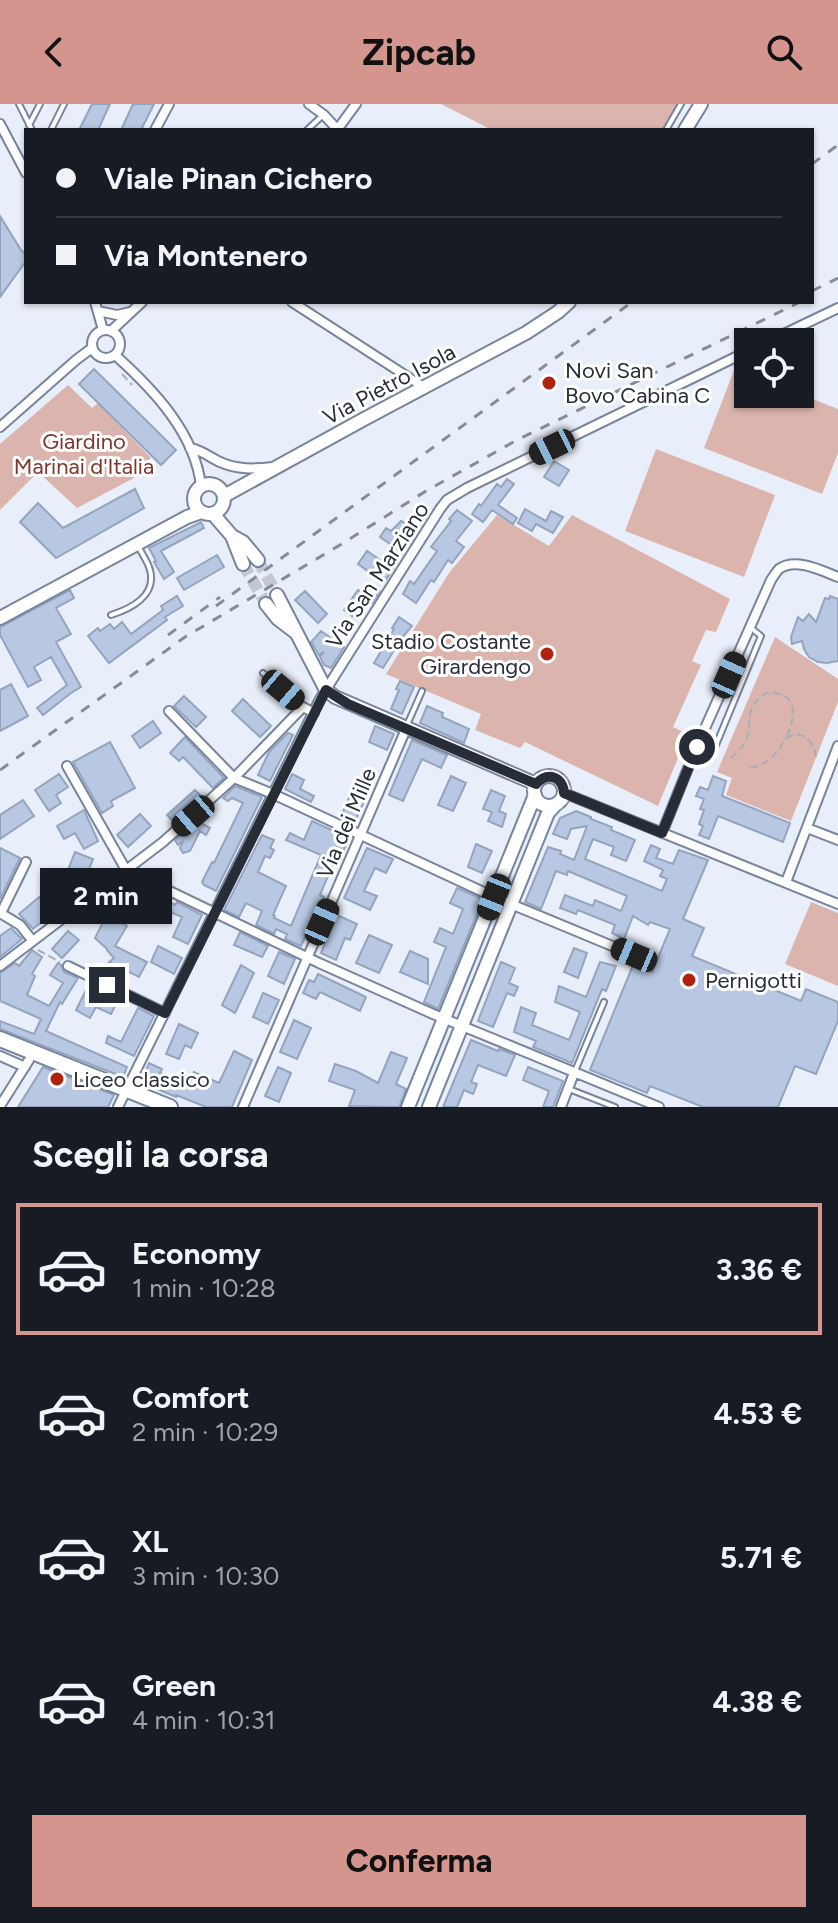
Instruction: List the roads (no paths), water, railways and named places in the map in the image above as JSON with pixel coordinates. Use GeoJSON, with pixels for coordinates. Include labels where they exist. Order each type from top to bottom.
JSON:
{"type":"FeatureCollection","features":[{"type":"Feature","properties":{"kind":"main road"},"geometry":{"type":"LineString","coordinates":[[0,1039],[170,1107]]}},
{"type":"Feature","properties":{"kind":"street"},"geometry":{"type":"LineString","coordinates":[[156,128],[169,104]]}},
{"type":"Feature","properties":{"kind":"street"},"geometry":{"type":"LineString","coordinates":[[309,104],[335,128]]}},
{"type":"Feature","properties":{"kind":"street"},"geometry":{"type":"LineString","coordinates":[[338,128],[356,104]]}},
{"type":"Feature","properties":{"kind":"street"},"geometry":{"type":"LineString","coordinates":[[686,128],[701,104]]}},
{"type":"Feature","properties":{"kind":"street"},"geometry":{"type":"LineString","coordinates":[[0,124],[24,166]]}},
{"type":"Feature","properties":{"kind":"street"},"geometry":{"type":"LineString","coordinates":[[0,427],[92,348],[94,337],[140,304]]}},
{"type":"Feature","properties":{"kind":"street"},"geometry":{"type":"LineString","coordinates":[[295,304],[425,388]]}},
{"type":"Feature","properties":{"kind":"street","name":"Via Pietro Isola"},"geometry":{"type":"LineString","coordinates":[[224,496],[526,333],[567,304]]}},
{"type":"Feature","properties":{"kind":"street"},"geometry":{"type":"LineString","coordinates":[[97,306],[117,315],[131,312]]}},
{"type":"Feature","properties":{"kind":"street"},"geometry":{"type":"LineString","coordinates":[[92,348],[104,358],[115,355],[120,347],[119,337],[107,330],[97,306]]}},
{"type":"Feature","properties":{"kind":"street"},"geometry":{"type":"LineString","coordinates":[[796,328],[838,308]]}},
{"type":"Feature","properties":{"kind":"street"},"geometry":{"type":"LineString","coordinates":[[115,355],[149,388],[177,425],[190,448],[201,486]]}},
{"type":"Feature","properties":{"kind":"street","name":"Via San Marziano"},"geometry":{"type":"LineString","coordinates":[[118,1107],[326,690],[447,500],[734,358]]}},
{"type":"Feature","properties":{"kind":"street"},"geometry":{"type":"LineString","coordinates":[[190,448],[233,467],[277,466]]}},
{"type":"Feature","properties":{"kind":"street"},"geometry":{"type":"LineString","coordinates":[[4,612],[187,517],[207,513],[222,507],[222,490],[212,484],[201,486],[197,489],[194,504],[207,513],[232,536],[243,542],[258,560]]}},
{"type":"Feature","properties":{"kind":"street"},"geometry":{"type":"LineString","coordinates":[[232,536],[243,564]]}},
{"type":"Feature","properties":{"kind":"street"},"geometry":{"type":"LineString","coordinates":[[662,833],[771,580],[780,569],[801,565],[838,577]]}},
{"type":"Feature","properties":{"kind":"street"},"geometry":{"type":"LineString","coordinates":[[277,595],[326,690],[348,704],[533,791],[543,805],[560,801],[662,833],[838,904]]}},
{"type":"Feature","properties":{"kind":"street"},"geometry":{"type":"LineString","coordinates":[[266,604],[278,619],[298,633]]}},
{"type":"Feature","properties":{"kind":"street"},"geometry":{"type":"LineString","coordinates":[[0,966],[163,842],[234,778],[303,707],[314,713]]}},
{"type":"Feature","properties":{"kind":"street"},"geometry":{"type":"LineString","coordinates":[[169,711],[234,778],[494,897],[634,955]]}},
{"type":"Feature","properties":{"kind":"street","name":"Via dei Mille"},"geometry":{"type":"LineString","coordinates":[[243,1107],[406,729]]}},
{"type":"Feature","properties":{"kind":"street"},"geometry":{"type":"LineString","coordinates":[[786,882],[838,746]]}},
{"type":"Feature","properties":{"kind":"street"},"geometry":{"type":"LineString","coordinates":[[67,766],[126,870],[444,1019],[659,1107]]}},
{"type":"Feature","properties":{"kind":"street"},"geometry":{"type":"LineString","coordinates":[[408,1107],[494,897],[533,791],[543,777],[552,776],[560,781],[560,801],[511,904],[429,1107]]}},
{"type":"Feature","properties":{"kind":"street"},"geometry":{"type":"LineString","coordinates":[[807,828],[838,840]]}},
{"type":"Feature","properties":{"kind":"street"},"geometry":{"type":"LineString","coordinates":[[26,862],[1,913],[20,925],[29,942]]}},
{"type":"Feature","properties":{"kind":"street"},"geometry":{"type":"LineString","coordinates":[[68,966],[165,1013]]}},
{"type":"Feature","properties":{"kind":"street"},"geometry":{"type":"LineString","coordinates":[[0,1056],[27,1063],[0,1106]]}},
{"type":"Feature","properties":{"kind":"street"},"geometry":{"type":"LineString","coordinates":[[561,1107],[574,1073]]}},
{"type":"Feature","properties":{"kind":"lane"},"geometry":{"type":"LineString","coordinates":[[19,104],[30,128]]}},
{"type":"Feature","properties":{"kind":"lane"},"geometry":{"type":"LineString","coordinates":[[30,128],[40,104]]}},
{"type":"Feature","properties":{"kind":"lane"},"geometry":{"type":"LineString","coordinates":[[52,128],[64,104]]}},
{"type":"Feature","properties":{"kind":"lane"},"geometry":{"type":"LineString","coordinates":[[668,127],[681,104]]}},
{"type":"Feature","properties":{"kind":"lane"},"geometry":{"type":"LineString","coordinates":[[309,128],[324,115]]}},
{"type":"Feature","properties":{"kind":"lane"},"geometry":{"type":"LineString","coordinates":[[111,615],[128,610],[145,595],[151,582],[150,569],[137,544]]}},
{"type":"Feature","properties":{"kind":"lane"},"geometry":{"type":"LineString","coordinates":[[694,753],[711,757],[761,636],[750,627]]}},
{"type":"Feature","properties":{"kind":"lane"},"geometry":{"type":"LineString","coordinates":[[263,673],[303,707]]}},
{"type":"Feature","properties":{"kind":"lane"},"geometry":{"type":"LineString","coordinates":[[406,729],[422,691]]}},
{"type":"Feature","properties":{"kind":"lane"},"geometry":{"type":"LineString","coordinates":[[574,1073],[604,1002]]}},
{"type":"Feature","properties":{"kind":"lane"},"geometry":{"type":"LineString","coordinates":[[568,1089],[615,1107]]}},
{"type":"Feature","properties":{"kind":"tunnel"},"geometry":{"type":"LineString","coordinates":[[258,560],[277,595]]}},
{"type":"Feature","properties":{"kind":"tunnel"},"geometry":{"type":"LineString","coordinates":[[243,564],[266,604]]}},
{"type":"Feature","properties":{"kind":"railway"},"geometry":{"type":"LineString","coordinates":[[814,163],[838,145]]}},
{"type":"Feature","properties":{"kind":"railway"},"geometry":{"type":"LineString","coordinates":[[814,290],[838,278]]}},
{"type":"Feature","properties":{"kind":"railway"},"geometry":{"type":"LineString","coordinates":[[216,606],[629,304]]}},
{"type":"Feature","properties":{"kind":"railway"},"geometry":{"type":"LineString","coordinates":[[0,770],[185,637],[426,491],[517,440],[796,304]]}},
{"type":"Feature","properties":{"kind":"railway"},"geometry":{"type":"LineString","coordinates":[[168,635],[220,597]]}},
{"type":"Feature","properties":{"kind":"place","name":"Novi San Bovo Cabina C"},"geometry":{"type":"Point","coordinates":[549,383]}},
{"type":"Feature","properties":{"kind":"place","name":"Stadio Costante Girardengo"},"geometry":{"type":"Point","coordinates":[547,654]}},
{"type":"Feature","properties":{"kind":"place","name":"Pernigotti"},"geometry":{"type":"Point","coordinates":[689,980]}},
{"type":"Feature","properties":{"kind":"place","name":"Liceo classico"},"geometry":{"type":"Point","coordinates":[57,1079]}},
{"type":"Feature","properties":{"kind":"park label","name":"Giardino Marinai d'Italia"},"geometry":{"type":"Point","coordinates":[84,454]}}]}
